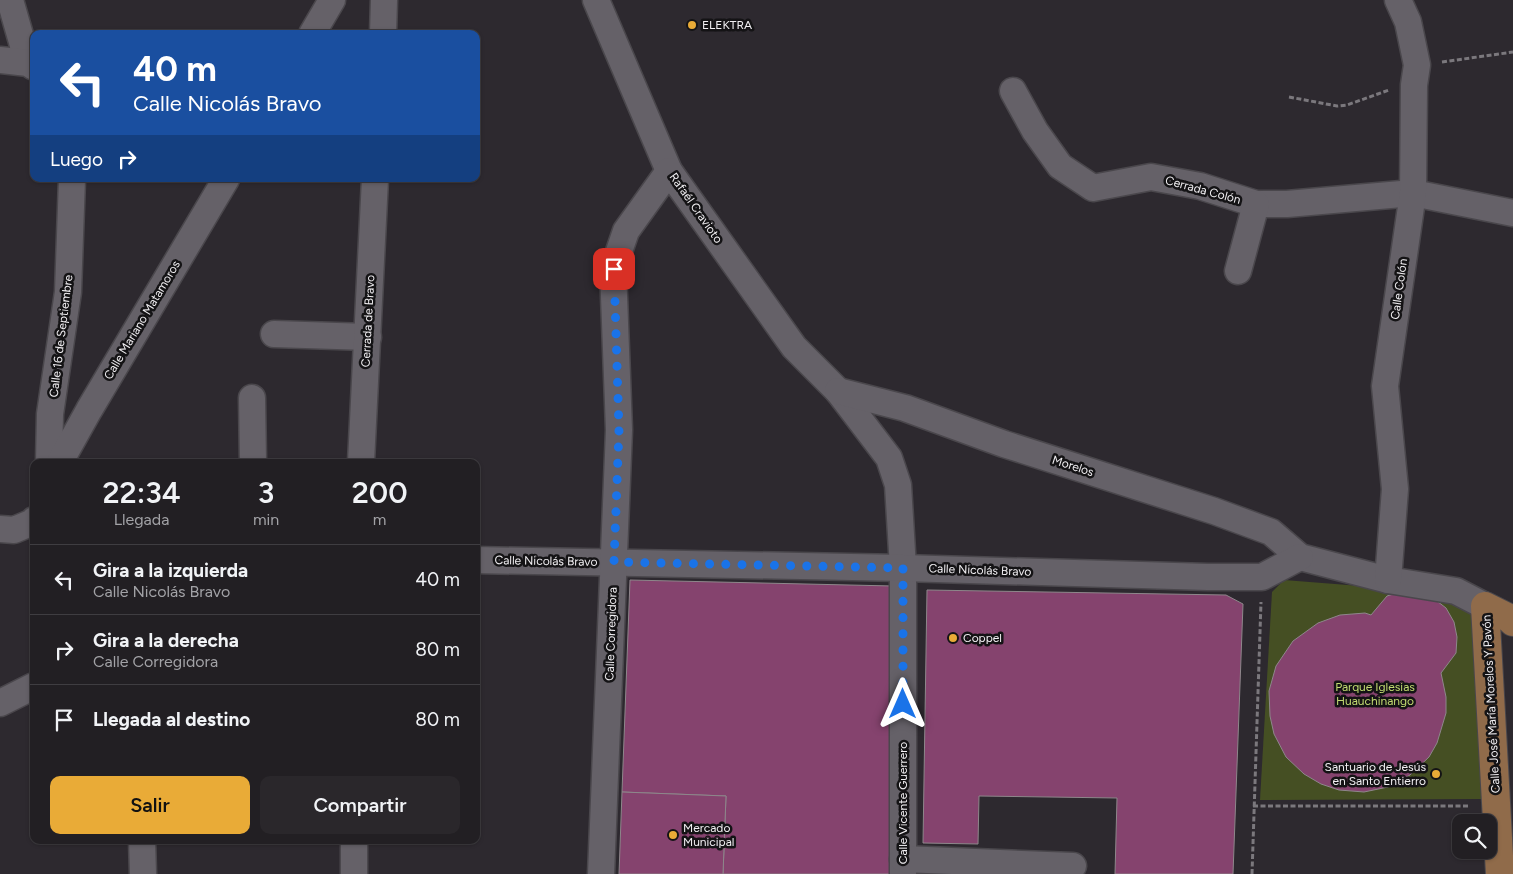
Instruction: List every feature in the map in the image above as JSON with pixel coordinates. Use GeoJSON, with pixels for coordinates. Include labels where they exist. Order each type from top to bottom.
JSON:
{"type":"FeatureCollection","features":[{"type":"Feature","properties":{"kind":"main road"},"geometry":{"type":"LineString","coordinates":[[1485,606],[1510,618],[1513,622]]}},
{"type":"Feature","properties":{"kind":"main road","name":"Calle José María Morelos Y Pavón"},"geometry":{"type":"LineString","coordinates":[[1485,606],[1505,809]]}},
{"type":"Feature","properties":{"kind":"main road"},"geometry":{"type":"LineString","coordinates":[[1500,874],[1499,836],[1505,809]]}},
{"type":"Feature","properties":{"kind":"street"},"geometry":{"type":"LineString","coordinates":[[10,0],[30,59]]}},
{"type":"Feature","properties":{"kind":"street"},"geometry":{"type":"LineString","coordinates":[[314,30],[332,0]]}},
{"type":"Feature","properties":{"kind":"street"},"geometry":{"type":"LineString","coordinates":[[383,30],[384,0]]}},
{"type":"Feature","properties":{"kind":"street","name":"Rafaél Cravioto"},"geometry":{"type":"LineString","coordinates":[[596,0],[669,171],[794,347],[838,391]]}},
{"type":"Feature","properties":{"kind":"street","name":"Calle Colón"},"geometry":{"type":"LineString","coordinates":[[1388,580],[1394,489],[1385,386],[1413,193],[1415,75],[1408,22],[1398,0]]}},
{"type":"Feature","properties":{"kind":"street"},"geometry":{"type":"LineString","coordinates":[[0,60],[30,65]]}},
{"type":"Feature","properties":{"kind":"street","name":"Cerrada Colón"},"geometry":{"type":"LineString","coordinates":[[1013,90],[1035,131],[1060,166],[1093,188],[1151,176],[1200,186],[1256,204],[1287,204],[1413,193],[1513,213]]}},
{"type":"Feature","properties":{"kind":"street","name":"Calle Corregidora"},"geometry":{"type":"LineString","coordinates":[[601,874],[619,430],[614,269],[626,231],[669,171]]}},
{"type":"Feature","properties":{"kind":"street","name":"Calle 16 de Septiembre"},"geometry":{"type":"LineString","coordinates":[[49,459],[50,414],[68,292],[72,182]]}},
{"type":"Feature","properties":{"kind":"street","name":"Calle Mariano Matamoros"},"geometry":{"type":"LineString","coordinates":[[62,459],[224,182]]}},
{"type":"Feature","properties":{"kind":"street","name":"Cerrada de Bravo"},"geometry":{"type":"LineString","coordinates":[[361,459],[376,182]]}},
{"type":"Feature","properties":{"kind":"street"},"geometry":{"type":"LineString","coordinates":[[1238,271],[1256,204]]}},
{"type":"Feature","properties":{"kind":"street"},"geometry":{"type":"LineString","coordinates":[[274,334],[368,337]]}},
{"type":"Feature","properties":{"kind":"street","name":"Morelos"},"geometry":{"type":"LineString","coordinates":[[838,391],[905,408],[1004,444],[1214,510],[1271,532],[1300,557]]}},
{"type":"Feature","properties":{"kind":"street","name":"Calle Vicente Guerrero"},"geometry":{"type":"LineString","coordinates":[[838,391],[889,458],[898,485],[903,568],[903,867]]}},
{"type":"Feature","properties":{"kind":"street"},"geometry":{"type":"LineString","coordinates":[[252,398],[253,459]]}},
{"type":"Feature","properties":{"kind":"street"},"geometry":{"type":"LineString","coordinates":[[0,529],[14,530],[30,523]]}},
{"type":"Feature","properties":{"kind":"street","name":"Calle Nicolás Bravo"},"geometry":{"type":"LineString","coordinates":[[480,560],[1262,577],[1300,557]]}},
{"type":"Feature","properties":{"kind":"street","name":"Calle José María Morelos Y Pavón"},"geometry":{"type":"LineString","coordinates":[[1300,557],[1388,580],[1456,591],[1485,606]]}},
{"type":"Feature","properties":{"kind":"street"},"geometry":{"type":"LineString","coordinates":[[0,703],[30,688]]}},
{"type":"Feature","properties":{"kind":"street"},"geometry":{"type":"LineString","coordinates":[[142,844],[143,874]]}},
{"type":"Feature","properties":{"kind":"street"},"geometry":{"type":"LineString","coordinates":[[354,844],[354,874]]}},
{"type":"Feature","properties":{"kind":"street"},"geometry":{"type":"LineString","coordinates":[[903,867],[1073,866]]}},
{"type":"Feature","properties":{"kind":"path"},"geometry":{"type":"LineString","coordinates":[[1289,97],[1337,106],[1347,105],[1393,88],[1415,75],[1513,52]]}},
{"type":"Feature","properties":{"kind":"path"},"geometry":{"type":"LineString","coordinates":[[1252,874],[1262,577]]}},
{"type":"Feature","properties":{"kind":"path"},"geometry":{"type":"LineString","coordinates":[[1253,806],[1505,809]]}},
{"type":"Feature","properties":{"kind":"green space","name":"Parque Iglesias Huauchinango"},"geometry":{"type":"Polygon","coordinates":[[[1284,580],[1424,591],[1467,603],[1479,626],[1484,799],[1260,800],[1272,592],[1284,580]]]}},
{"type":"Feature","properties":{"kind":"building"},"geometry":{"type":"Polygon","coordinates":[[[630,580],[893,586],[890,874],[723,874],[726,796],[622,792],[630,580]]]}},
{"type":"Feature","properties":{"kind":"building"},"geometry":{"type":"Polygon","coordinates":[[[927,590],[1226,595],[1243,604],[1233,874],[1115,874],[1117,798],[979,796],[978,844],[923,843],[927,590]]]}},
{"type":"Feature","properties":{"kind":"building","name":"Parque Iglesias Huauchinango"},"geometry":{"type":"Polygon","coordinates":[[[1403,591],[1433,598],[1446,608],[1454,622],[1457,637],[1456,653],[1441,673],[1446,697],[1446,713],[1437,743],[1429,757],[1410,775],[1388,787],[1364,792],[1339,790],[1321,784],[1304,774],[1286,757],[1274,734],[1270,716],[1269,691],[1276,666],[1293,641],[1318,623],[1340,615],[1365,613],[1371,615],[1387,596],[1403,591]]]}},
{"type":"Feature","properties":{"kind":"building","name":"Mercado Municipal"},"geometry":{"type":"Polygon","coordinates":[[[622,792],[726,796],[723,874],[619,874],[622,792]]]}},
{"type":"Feature","properties":{"kind":"place","name":"ELEKTRA"},"geometry":{"type":"Point","coordinates":[692,25]}},
{"type":"Feature","properties":{"kind":"place","name":"Coppel"},"geometry":{"type":"Point","coordinates":[953,638]}},
{"type":"Feature","properties":{"kind":"place","name":"Santuario de Jesús en Santo Entierro"},"geometry":{"type":"Point","coordinates":[1436,774]}},
{"type":"Feature","properties":{"kind":"place","name":"Mercado Municipal"},"geometry":{"type":"Point","coordinates":[673,835]}},
{"type":"Feature","properties":{"kind":"route"},"geometry":{"type":"LineString","coordinates":[[614,269],[619,430],[614,562],[903,568],[903,704]]}}]}
